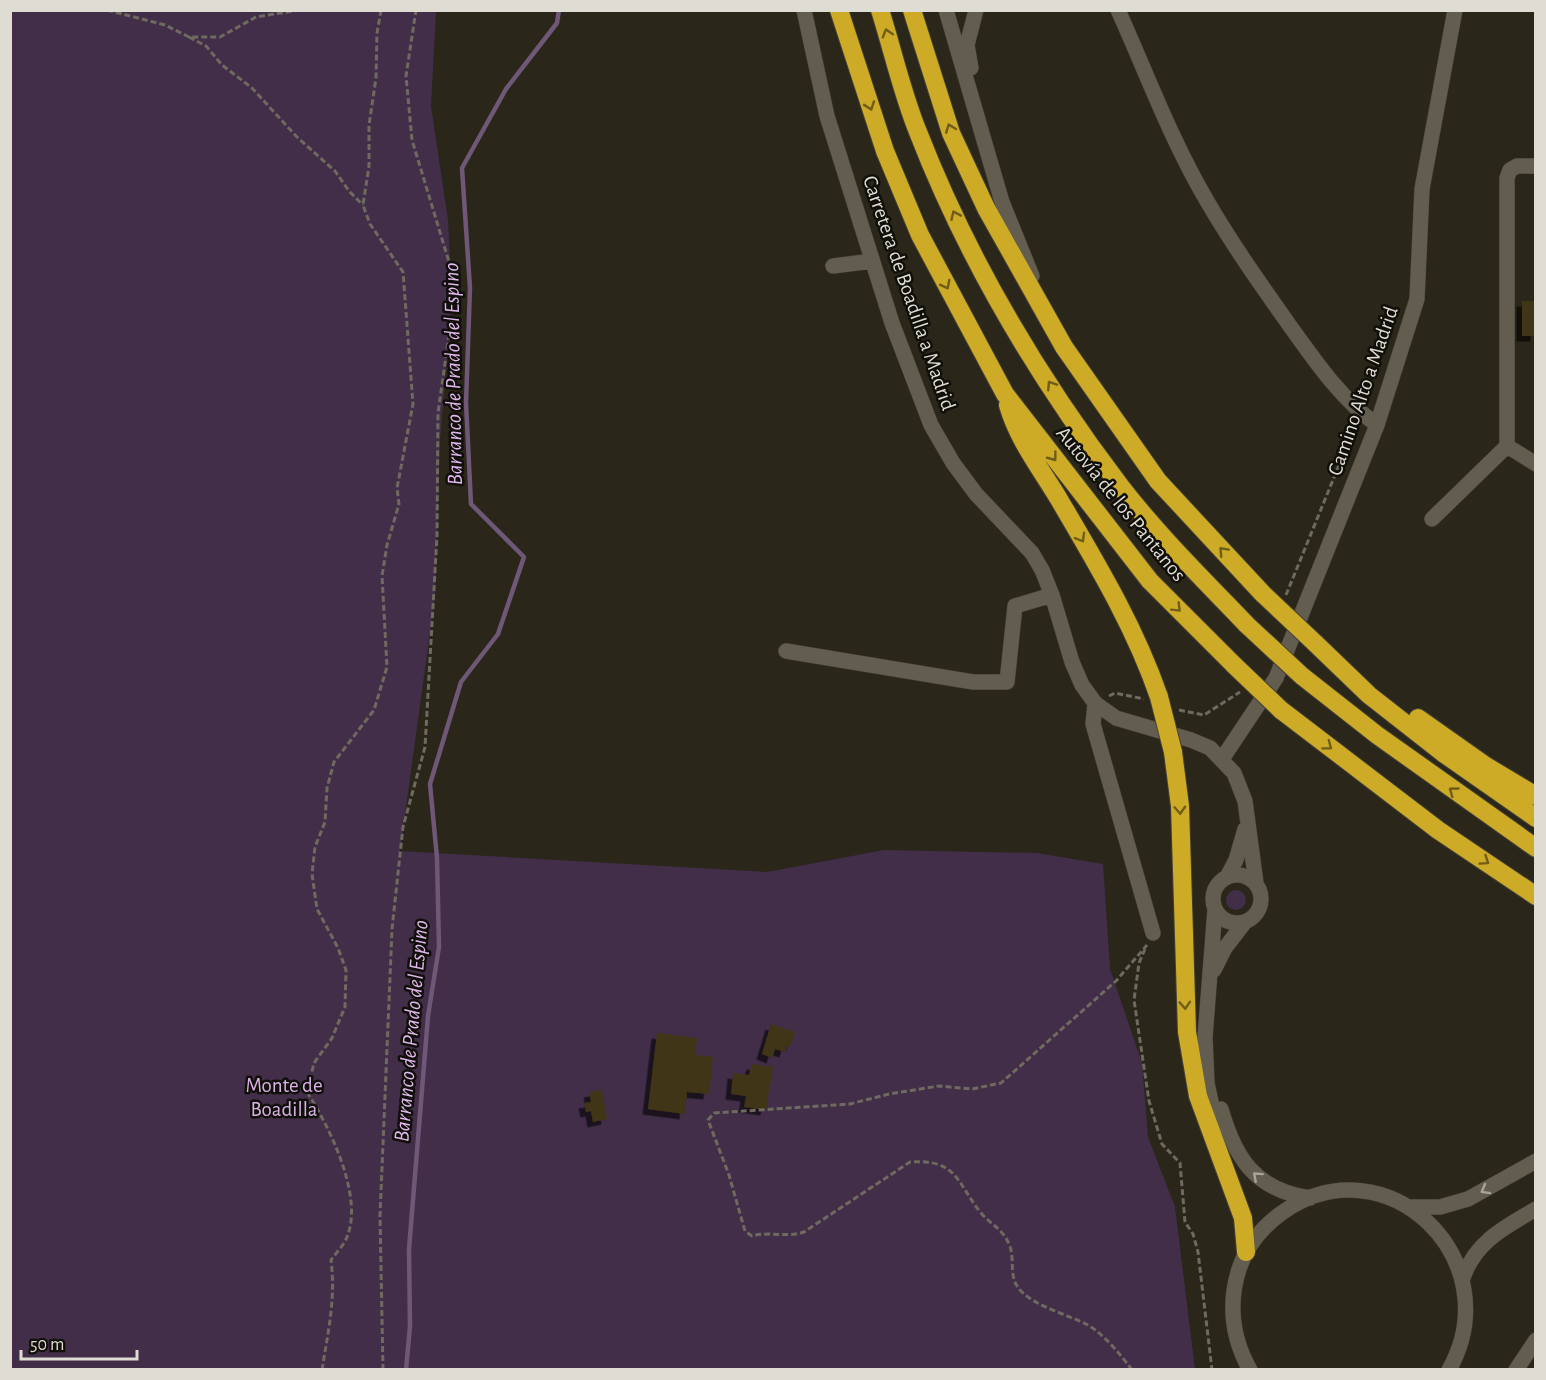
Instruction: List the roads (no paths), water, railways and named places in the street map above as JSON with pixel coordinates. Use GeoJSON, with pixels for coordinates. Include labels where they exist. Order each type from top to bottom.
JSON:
{"type":"FeatureCollection","features":[{"type":"Feature","properties":{"kind":"highway","name":"Autovía de los Pantanos"},"geometry":{"type":"LineString","coordinates":[[839,10],[885,151],[920,235],[1005,394],[1150,580],[1233,665],[1281,710],[1438,830],[1536,896]]}},
{"type":"Feature","properties":{"kind":"highway","name":"Autovía de los Pantanos"},"geometry":{"type":"LineString","coordinates":[[880,10],[917,131],[968,245],[1018,333],[1122,487],[1168,543],[1247,625],[1302,676],[1377,735],[1536,848]]}},
{"type":"Feature","properties":{"kind":"highway"},"geometry":{"type":"LineString","coordinates":[[912,10],[951,133],[986,208],[1064,348],[1158,481],[1263,594],[1369,695],[1443,753],[1536,818]]}},
{"type":"Feature","properties":{"kind":"highway"},"geometry":{"type":"LineString","coordinates":[[1005,394],[1015,429],[1112,592],[1140,647],[1159,697],[1173,752],[1180,806],[1186,1032],[1198,1096],[1243,1218],[1246,1252]]}},
{"type":"Feature","properties":{"kind":"highway"},"geometry":{"type":"LineString","coordinates":[[1315,643],[1486,766],[1536,796]]}},
{"type":"Feature","properties":{"kind":"street","name":"Carretera de Boadilla a Madrid"},"geometry":{"type":"LineString","coordinates":[[804,10],[827,116],[913,382],[931,424],[953,463],[976,494],[1032,553],[1052,595],[1072,662],[1082,685],[1095,703]]}},
{"type":"Feature","properties":{"kind":"street"},"geometry":{"type":"LineString","coordinates":[[946,10],[1002,202],[1064,348]]}},
{"type":"Feature","properties":{"kind":"street"},"geometry":{"type":"LineString","coordinates":[[976,10],[967,45],[978,118]]}},
{"type":"Feature","properties":{"kind":"street"},"geometry":{"type":"LineString","coordinates":[[1118,10],[1162,111],[1206,199],[1257,280],[1315,361],[1347,399],[1377,425]]}},
{"type":"Feature","properties":{"kind":"street","name":"Camino Alto a Madrid"},"geometry":{"type":"LineString","coordinates":[[1222,759],[1276,678],[1377,425],[1417,299],[1422,189],[1455,10]]}},
{"type":"Feature","properties":{"kind":"street"},"geometry":{"type":"LineString","coordinates":[[1432,519],[1507,446],[1508,178],[1510,170],[1517,166],[1536,166]]}},
{"type":"Feature","properties":{"kind":"street"},"geometry":{"type":"LineString","coordinates":[[833,266],[872,261]]}},
{"type":"Feature","properties":{"kind":"street"},"geometry":{"type":"LineString","coordinates":[[1507,446],[1536,464]]}},
{"type":"Feature","properties":{"kind":"street"},"geometry":{"type":"LineString","coordinates":[[786,651],[973,682],[1007,681],[1015,606],[1052,595]]}},
{"type":"Feature","properties":{"kind":"street"},"geometry":{"type":"LineString","coordinates":[[1095,703],[1116,718],[1191,740],[1210,748],[1222,759],[1240,787],[1261,906],[1252,919],[1230,923],[1215,909]]}},
{"type":"Feature","properties":{"kind":"street"},"geometry":{"type":"LineString","coordinates":[[1095,703],[1093,724],[1150,939]]}},
{"type":"Feature","properties":{"kind":"street"},"geometry":{"type":"LineString","coordinates":[[1237,1198],[1210,1099],[1206,1053],[1208,987],[1215,909],[1214,890],[1227,877],[1243,842],[1246,814]]}},
{"type":"Feature","properties":{"kind":"street"},"geometry":{"type":"LineString","coordinates":[[1227,877],[1246,876],[1256,883]]}},
{"type":"Feature","properties":{"kind":"street"},"geometry":{"type":"LineString","coordinates":[[1208,987],[1225,948],[1245,922]]}},
{"type":"Feature","properties":{"kind":"street"},"geometry":{"type":"LineString","coordinates":[[1206,1053],[1223,1117],[1244,1163],[1264,1183],[1282,1192],[1310,1198]]}},
{"type":"Feature","properties":{"kind":"street"},"geometry":{"type":"LineString","coordinates":[[1408,1207],[1440,1207],[1468,1199],[1536,1161]]}},
{"type":"Feature","properties":{"kind":"street"},"geometry":{"type":"LineString","coordinates":[[1250,1370],[1235,1333],[1232,1308],[1234,1284],[1246,1252],[1270,1221],[1293,1205],[1329,1192],[1361,1191],[1386,1197],[1408,1207],[1428,1222],[1445,1241],[1457,1261],[1462,1278],[1466,1312],[1463,1337],[1449,1370]]}},
{"type":"Feature","properties":{"kind":"street"},"geometry":{"type":"LineString","coordinates":[[1462,1278],[1476,1251],[1494,1234],[1536,1209]]}},
{"type":"Feature","properties":{"kind":"street"},"geometry":{"type":"LineString","coordinates":[[1516,1370],[1536,1340]]}},
{"type":"Feature","properties":{"kind":"waterway","name":"Barranco de Prado del Espino"},"geometry":{"type":"LineString","coordinates":[[406,1370],[410,1326],[409,1249],[428,1016],[439,947],[437,858],[430,784],[461,682],[498,634],[524,557],[471,504],[466,403],[470,288],[462,168],[506,89],[557,23],[559,10]]}},
{"type":"Feature","properties":{"kind":"park label","name":"Monte de Boadilla"},"geometry":{"type":"Point","coordinates":[284,1097]}}]}
